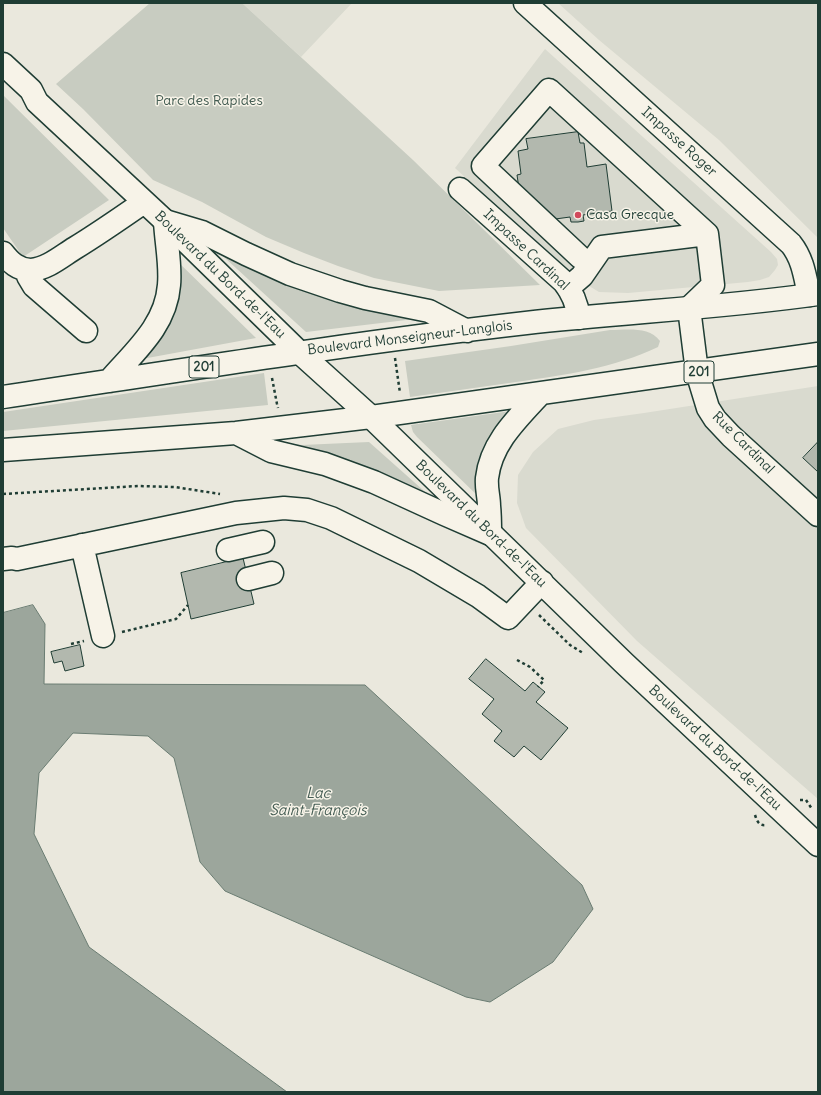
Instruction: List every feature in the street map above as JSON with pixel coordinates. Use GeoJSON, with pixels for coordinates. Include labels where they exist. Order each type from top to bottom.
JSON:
{"type":"FeatureCollection","features":[{"type":"Feature","properties":{"kind":"main road","name":"Impasse Roger"},"geometry":{"type":"LineString","coordinates":[[525,3],[791,244],[797,251],[813,295]]}},
{"type":"Feature","properties":{"kind":"main road","name":"Boulevard du Bord-de-l'Eau"},"geometry":{"type":"LineString","coordinates":[[3,64],[30,90],[37,102],[165,221],[299,352],[371,418],[630,668],[818,845]]}},
{"type":"Feature","properties":{"kind":"main road"},"geometry":{"type":"LineString","coordinates":[[590,264],[580,257],[483,166],[549,90],[707,234],[713,285],[689,308]]}},
{"type":"Feature","properties":{"kind":"main road","name":"Impasse Cardinal"},"geometry":{"type":"LineString","coordinates":[[460,189],[568,288],[574,298],[579,318]]}},
{"type":"Feature","properties":{"kind":"main road","name":"Boulevard du Bord-de-l'Eau"},"geometry":{"type":"LineString","coordinates":[[28,270],[36,269],[55,261],[144,202]]}},
{"type":"Feature","properties":{"kind":"main road"},"geometry":{"type":"LineString","coordinates":[[109,382],[146,340],[162,314],[169,285],[165,221],[202,232],[268,265],[302,278],[365,298],[429,311],[467,330]]}},
{"type":"Feature","properties":{"kind":"main road"},"geometry":{"type":"LineString","coordinates":[[568,288],[580,279],[602,247],[707,234]]}},
{"type":"Feature","properties":{"kind":"main road"},"geometry":{"type":"LineString","coordinates":[[3,253],[16,266],[28,270],[28,276],[34,286],[86,331]]}},
{"type":"Feature","properties":{"kind":"main road","name":"Boulevard Monseigneur-Langlois"},"geometry":{"type":"LineString","coordinates":[[3,397],[299,352],[467,330],[813,295]]}},
{"type":"Feature","properties":{"kind":"main road","name":"Rue Cardinal"},"geometry":{"type":"LineString","coordinates":[[689,308],[697,372],[708,408],[715,419],[731,436],[818,515]]}},
{"type":"Feature","properties":{"kind":"main road","name":"201"},"geometry":{"type":"LineString","coordinates":[[3,450],[236,433],[371,418],[818,354]]}},
{"type":"Feature","properties":{"kind":"main road"},"geometry":{"type":"LineString","coordinates":[[236,433],[271,451],[325,464],[374,482],[490,534],[487,480],[489,466],[498,443],[505,433],[540,394]]}},
{"type":"Feature","properties":{"kind":"main road"},"geometry":{"type":"LineString","coordinates":[[3,560],[12,558],[17,559],[236,513],[275,508],[294,508],[307,510],[331,518],[404,553],[463,586],[508,618],[542,582]]}},
{"type":"Feature","properties":{"kind":"main road"},"geometry":{"type":"LineString","coordinates":[[228,550],[263,542]]}},
{"type":"Feature","properties":{"kind":"main road"},"geometry":{"type":"LineString","coordinates":[[82,545],[103,636]]}},
{"type":"Feature","properties":{"kind":"main road"},"geometry":{"type":"LineString","coordinates":[[248,579],[272,573]]}},
{"type":"Feature","properties":{"kind":"path"},"geometry":{"type":"LineString","coordinates":[[396,362],[400,396]]}},
{"type":"Feature","properties":{"kind":"path"},"geometry":{"type":"LineString","coordinates":[[272,374],[276,404]]}},
{"type":"Feature","properties":{"kind":"path"},"geometry":{"type":"LineString","coordinates":[[3,494],[138,486],[175,487],[224,495]]}},
{"type":"Feature","properties":{"kind":"path"},"geometry":{"type":"LineString","coordinates":[[71,644],[176,619],[188,605]]}},
{"type":"Feature","properties":{"kind":"path"},"geometry":{"type":"LineString","coordinates":[[517,660],[530,667],[544,680],[538,687]]}},
{"type":"Feature","properties":{"kind":"shaded area"},"geometry":{"type":"Polygon","coordinates":[[[242,3],[352,3],[301,57],[242,3]]]}},
{"type":"Feature","properties":{"kind":"shaded area"},"geometry":{"type":"Polygon","coordinates":[[[558,3],[818,3],[818,238],[719,140],[599,40],[558,3]]]}},
{"type":"Feature","properties":{"kind":"shaded area"},"geometry":{"type":"Polygon","coordinates":[[[545,49],[771,252],[777,259],[778,265],[769,277],[748,282],[628,293],[599,292],[571,275],[455,168],[545,49]]]}},
{"type":"Feature","properties":{"kind":"shaded area"},"geometry":{"type":"Polygon","coordinates":[[[818,386],[818,799],[637,641],[526,528],[517,503],[518,475],[533,452],[558,429],[594,420],[818,386]]]}},
{"type":"Feature","properties":{"kind":"green space","name":"Parc des Rapides"},"geometry":{"type":"Polygon","coordinates":[[[150,3],[242,3],[413,160],[540,285],[439,291],[374,278],[338,266],[266,237],[202,202],[153,180],[83,109],[56,84],[150,3]]]}},
{"type":"Feature","properties":{"kind":"green space"},"geometry":{"type":"Polygon","coordinates":[[[3,95],[109,200],[23,257],[3,228],[3,95]]]}},
{"type":"Feature","properties":{"kind":"green space"},"geometry":{"type":"Polygon","coordinates":[[[214,248],[423,318],[306,332],[214,248]]]}},
{"type":"Feature","properties":{"kind":"green space"},"geometry":{"type":"Polygon","coordinates":[[[176,260],[256,338],[142,359],[176,260]]]}},
{"type":"Feature","properties":{"kind":"green space"},"geometry":{"type":"Polygon","coordinates":[[[610,330],[644,331],[655,336],[660,341],[658,347],[641,354],[589,370],[410,397],[405,361],[610,330]]]}},
{"type":"Feature","properties":{"kind":"green space"},"geometry":{"type":"Polygon","coordinates":[[[264,373],[268,405],[3,431],[3,412],[264,373]]]}},
{"type":"Feature","properties":{"kind":"green space"},"geometry":{"type":"Polygon","coordinates":[[[511,411],[480,498],[417,437],[413,432],[411,425],[511,411]]]}},
{"type":"Feature","properties":{"kind":"green space"},"geometry":{"type":"Polygon","coordinates":[[[274,442],[302,445],[369,442],[432,498],[274,442]]]}},
{"type":"Feature","properties":{"kind":"water","name":"Lac Saint-François"},"geometry":{"type":"Polygon","coordinates":[[[33,605],[45,624],[44,684],[365,685],[582,885],[593,909],[553,962],[490,1002],[466,997],[225,891],[200,862],[174,758],[148,736],[73,733],[39,773],[34,834],[89,947],[287,1092],[3,1092],[3,613],[33,605]]]}},
{"type":"Feature","properties":{"kind":"building"},"geometry":{"type":"Polygon","coordinates":[[[578,132],[580,143],[584,143],[587,167],[606,164],[612,211],[583,215],[584,221],[578,222],[571,222],[570,217],[548,220],[520,195],[517,175],[521,174],[518,151],[528,149],[526,139],[578,132]]]}},
{"type":"Feature","properties":{"kind":"building"},"geometry":{"type":"Polygon","coordinates":[[[818,442],[818,472],[803,458],[818,442]]]}},
{"type":"Feature","properties":{"kind":"building"},"geometry":{"type":"Polygon","coordinates":[[[243,558],[254,604],[191,619],[181,573],[243,558]]]}},
{"type":"Feature","properties":{"kind":"building"},"geometry":{"type":"Polygon","coordinates":[[[80,645],[84,666],[65,671],[62,661],[54,663],[51,652],[80,645]]]}},
{"type":"Feature","properties":{"kind":"building"},"geometry":{"type":"Polygon","coordinates":[[[486,659],[525,691],[533,682],[545,692],[536,702],[568,728],[541,760],[524,746],[514,757],[494,741],[502,731],[482,714],[494,699],[469,679],[486,659]]]}},
{"type":"Feature","properties":{"kind":"place","name":"Casa Grecque"},"geometry":{"type":"Point","coordinates":[578,215]}}]}
